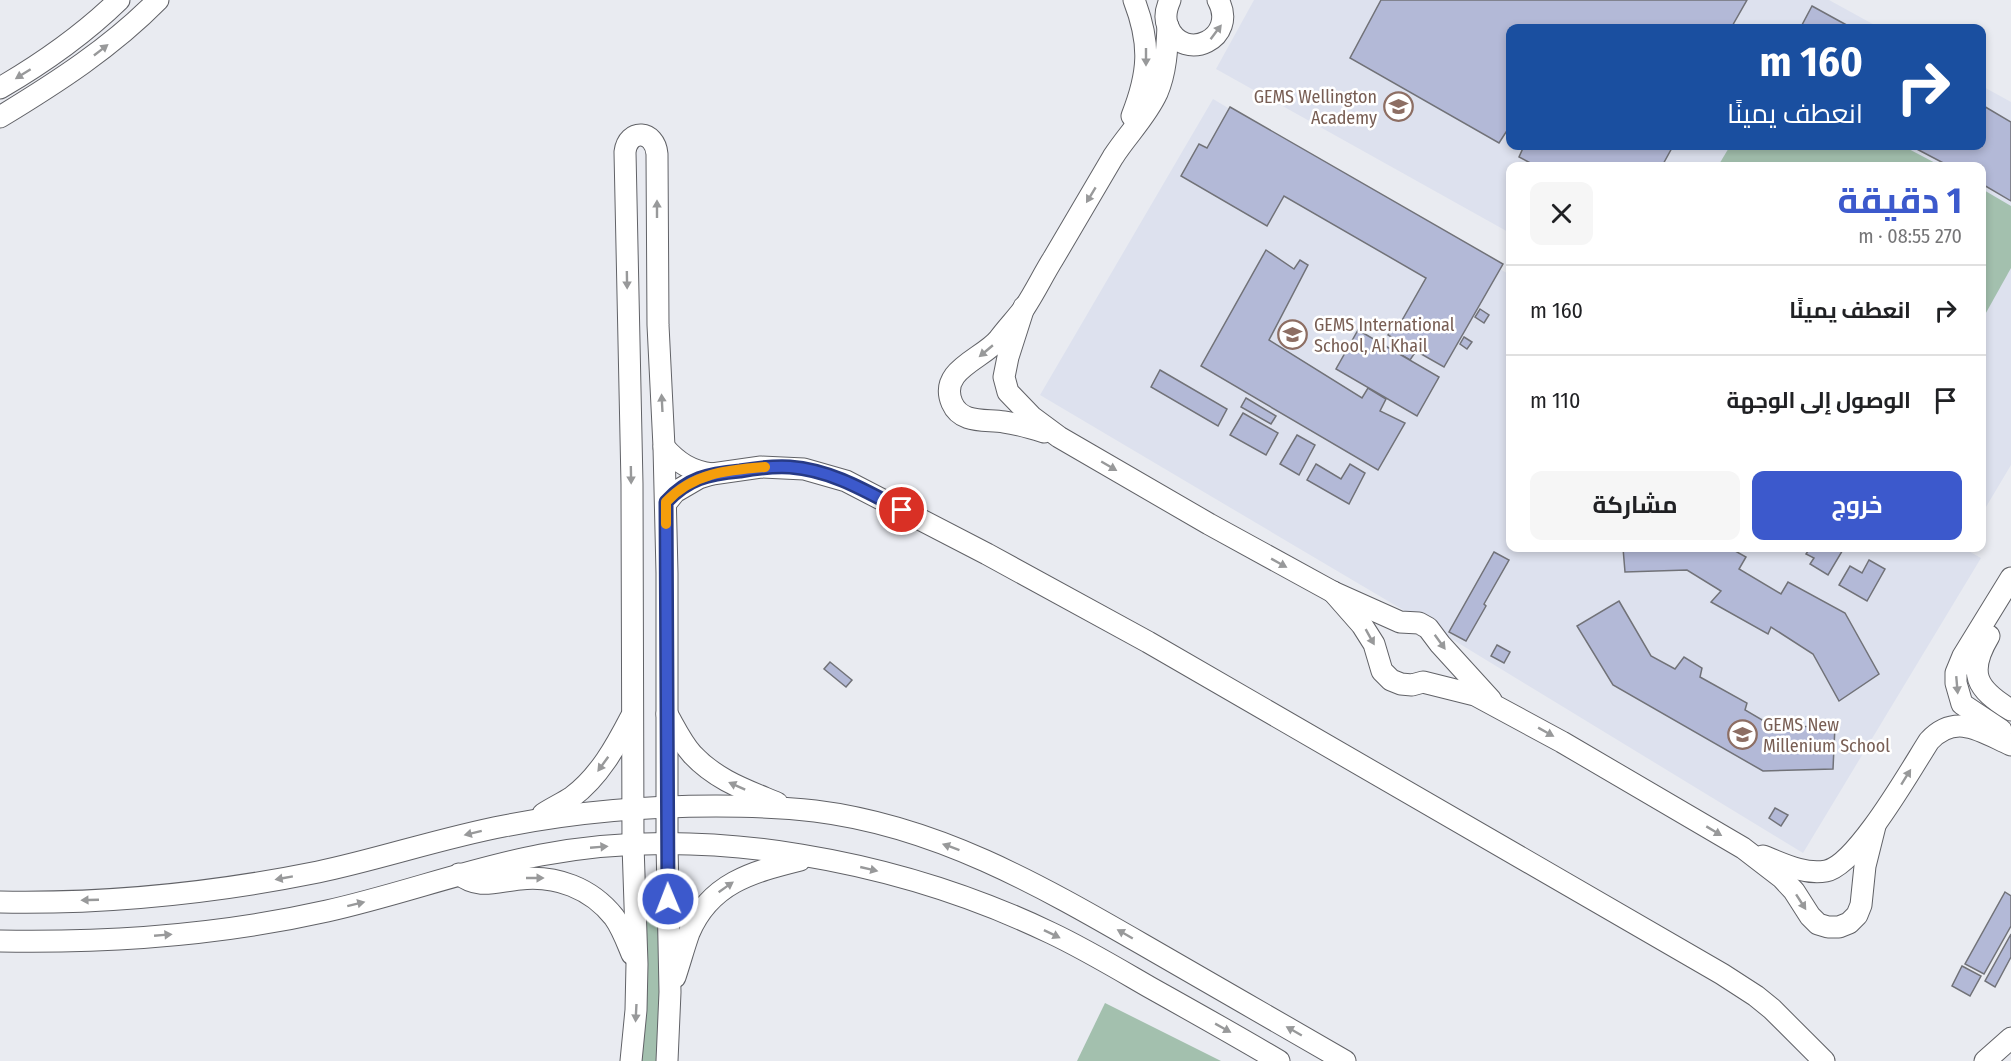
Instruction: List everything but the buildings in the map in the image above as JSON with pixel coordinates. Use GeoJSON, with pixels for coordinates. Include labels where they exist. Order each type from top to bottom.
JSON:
{"type":"FeatureCollection","features":[{"type":"Feature","properties":{"kind":"street"},"geometry":{"type":"LineString","coordinates":[[0,88],[57,53],[119,0]]}},
{"type":"Feature","properties":{"kind":"street"},"geometry":{"type":"LineString","coordinates":[[0,117],[70,73],[135,23],[158,0]]}},
{"type":"Feature","properties":{"kind":"street"},"geometry":{"type":"LineString","coordinates":[[1121,145],[1146,74],[1147,52],[1144,33],[1134,0]]}},
{"type":"Feature","properties":{"kind":"street"},"geometry":{"type":"LineString","coordinates":[[1164,9],[1171,33],[1184,43],[1192,45],[1208,42],[1220,30],[1224,14],[1218,0]]}},
{"type":"Feature","properties":{"kind":"street"},"geometry":{"type":"LineString","coordinates":[[1059,437],[1022,425],[965,417],[952,403],[951,383],[954,374],[961,367],[992,347],[1024,307],[1121,145],[1137,125],[1156,94],[1165,65],[1164,9]]}},
{"type":"Feature","properties":{"kind":"street"},"geometry":{"type":"LineString","coordinates":[[57,53],[70,73]]}},
{"type":"Feature","properties":{"kind":"street"},"geometry":{"type":"LineString","coordinates":[[631,1061],[636,1010],[637,964],[633,845],[631,473],[625,152],[631,138],[641,135],[651,139],[657,148],[658,325],[666,502],[670,992],[667,1061]]}},
{"type":"Feature","properties":{"kind":"street"},"geometry":{"type":"LineString","coordinates":[[1024,307],[1004,377],[1008,393],[1019,405],[1059,437],[1209,524],[1333,592],[1400,622],[1419,623],[1428,628],[1494,704]]}},
{"type":"Feature","properties":{"kind":"street"},"geometry":{"type":"LineString","coordinates":[[664,447],[673,458],[698,472],[712,474],[776,467],[819,472],[846,481],[987,554],[1205,675],[1731,979],[1772,1009],[1824,1061]]}},
{"type":"Feature","properties":{"kind":"street"},"geometry":{"type":"LineString","coordinates":[[666,502],[686,484],[712,474]]}},
{"type":"Feature","properties":{"kind":"street"},"geometry":{"type":"LineString","coordinates":[[2011,578],[1963,656],[1956,673],[1956,683],[1962,704],[2004,732],[2011,744]]}},
{"type":"Feature","properties":{"kind":"street"},"geometry":{"type":"LineString","coordinates":[[1333,592],[1362,624],[1374,644],[1382,671],[1390,680],[1401,684],[1412,685],[1423,682],[1452,688],[1494,704],[1743,848],[1782,878],[1818,924],[1839,927],[1849,923],[1857,915],[1861,905],[1865,866],[1875,826]]}},
{"type":"Feature","properties":{"kind":"street"},"geometry":{"type":"LineString","coordinates":[[2011,597],[1980,651],[1977,670],[1979,679],[1989,695],[2011,710]]}},
{"type":"Feature","properties":{"kind":"street"},"geometry":{"type":"LineString","coordinates":[[530,821],[571,797],[586,785],[605,762],[633,714]]}},
{"type":"Feature","properties":{"kind":"street"},"geometry":{"type":"LineString","coordinates":[[667,714],[691,752],[716,775],[791,809]]}},
{"type":"Feature","properties":{"kind":"street"},"geometry":{"type":"LineString","coordinates":[[1743,848],[1797,868],[1825,871],[1834,868],[1875,826],[1929,741],[1942,730],[1966,726],[2011,744]]}},
{"type":"Feature","properties":{"kind":"street"},"geometry":{"type":"LineString","coordinates":[[0,902],[100,900],[179,894],[248,885],[373,860],[499,827],[572,814],[667,806],[791,809],[840,815],[912,833],[1011,871],[1066,900],[1345,1061]]}},
{"type":"Feature","properties":{"kind":"street"},"geometry":{"type":"LineString","coordinates":[[0,942],[109,940],[231,928],[294,918],[361,903],[459,874],[542,855],[580,849],[633,845],[708,844],[812,858],[907,879],[979,903],[1051,933],[1279,1061]]}},
{"type":"Feature","properties":{"kind":"street"},"geometry":{"type":"LineString","coordinates":[[670,992],[690,932],[704,907],[717,894],[731,883],[750,874],[812,858]]}},
{"type":"Feature","properties":{"kind":"street"},"geometry":{"type":"LineString","coordinates":[[459,874],[469,881],[482,885],[537,878],[552,879],[582,890],[595,899],[615,919],[637,964]]}},
{"type":"Feature","properties":{"kind":"street"},"geometry":{"type":"LineString","coordinates":[[1985,1061],[2011,1038]]}},
{"type":"Feature","properties":{"kind":"shaded area","name":"GEMS Wellington Academy"},"geometry":{"type":"Polygon","coordinates":[[[1254,0],[1829,0],[1873,24],[1506,24],[1506,150],[1986,150],[1986,88],[2011,102],[2011,465],[1986,507],[1986,162],[1506,162],[1506,231],[1216,69],[1254,0]]]}},
{"type":"Feature","properties":{"kind":"shaded area","name":"GEMS International School, Al Khail"},"geometry":{"type":"Polygon","coordinates":[[[1213,99],[1506,273],[1506,552],[1970,552],[1981,558],[1803,853],[1437,630],[1040,395],[1213,99]]]}},
{"type":"Feature","properties":{"kind":"green space"},"geometry":{"type":"Polygon","coordinates":[[[1728,150],[1911,150],[1933,162],[1720,162],[1728,150]]]}},
{"type":"Feature","properties":{"kind":"green space"},"geometry":{"type":"Polygon","coordinates":[[[1986,191],[2011,206],[2011,268],[1986,313],[1986,191]]]}},
{"type":"Feature","properties":{"kind":"green space"},"geometry":{"type":"Polygon","coordinates":[[[644,885],[659,886],[659,1024],[656,1061],[637,1061],[644,885]]]}},
{"type":"Feature","properties":{"kind":"green space"},"geometry":{"type":"Polygon","coordinates":[[[1105,1003],[1221,1061],[1077,1061],[1105,1003]]]}},
{"type":"Feature","properties":{"kind":"slow traffic"},"geometry":{"type":"LineString","coordinates":[[666,524],[666,502],[686,484],[712,474],[765,467]]}},
{"type":"Feature","properties":{"kind":"place","name":"GEMS Wellington Academy"},"geometry":{"type":"Point","coordinates":[1398,107]}},
{"type":"Feature","properties":{"kind":"place","name":"GEMS International School, Al Khail"},"geometry":{"type":"Point","coordinates":[1293,335]}},
{"type":"Feature","properties":{"kind":"place","name":"GEMS New Millenium School"},"geometry":{"type":"Point","coordinates":[1742,735]}},
{"type":"Feature","properties":{"kind":"route"},"geometry":{"type":"LineString","coordinates":[[668,899],[666,502],[686,484],[712,474],[761,467],[790,467],[819,472],[846,481],[902,510]]}}]}
